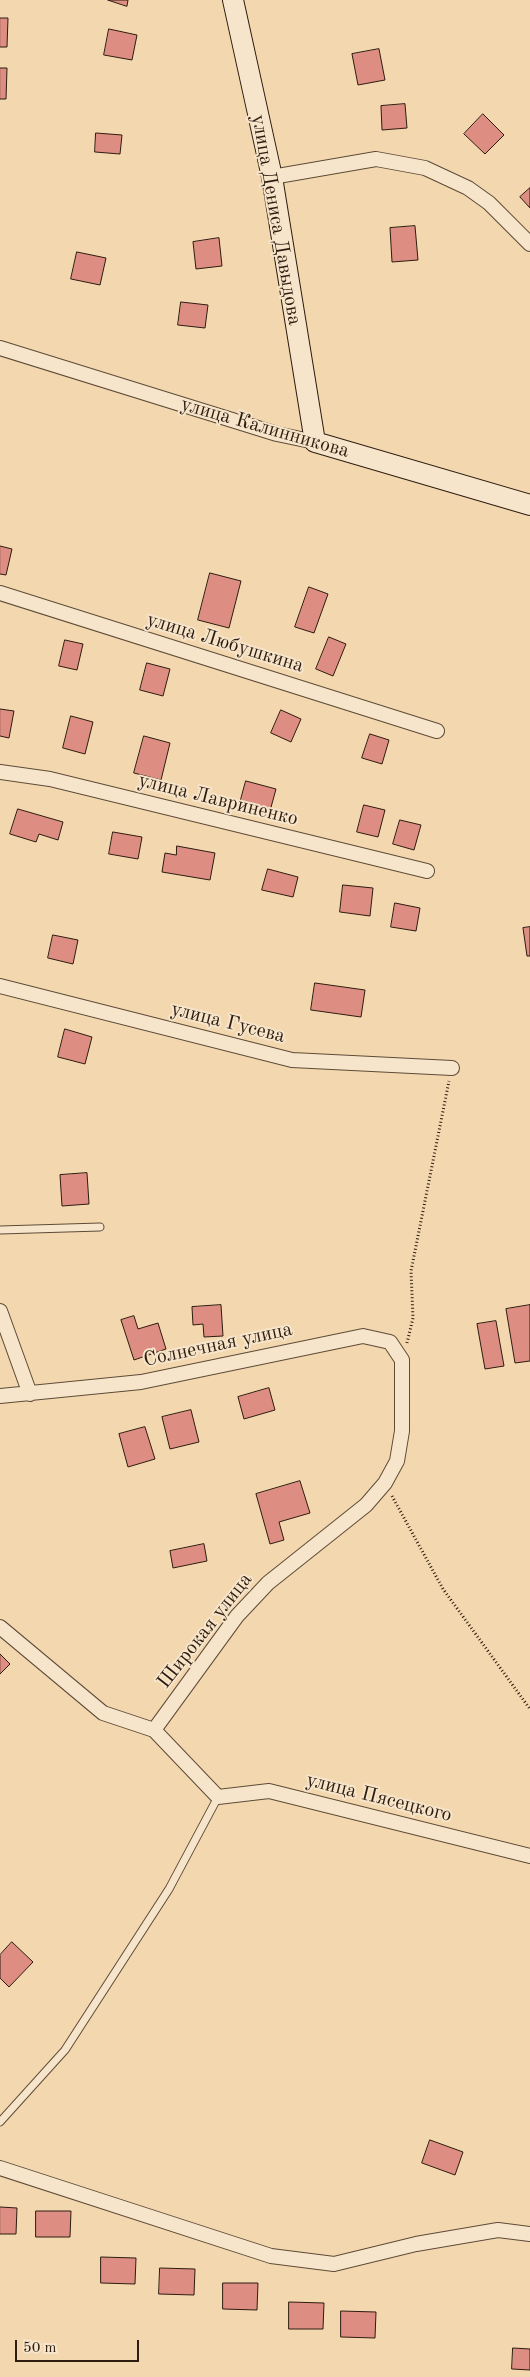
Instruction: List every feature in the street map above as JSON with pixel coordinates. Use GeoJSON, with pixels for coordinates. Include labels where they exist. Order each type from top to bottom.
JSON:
{"type":"FeatureCollection","features":[{"type":"Feature","properties":{"kind":"main road","name":"улица Дениса Давыдова"},"geometry":{"type":"LineString","coordinates":[[233,0],[272,177],[315,442]]}},
{"type":"Feature","properties":{"kind":"main road","name":"улица Калинникова"},"geometry":{"type":"LineString","coordinates":[[315,442],[530,505]]}},
{"type":"Feature","properties":{"kind":"street"},"geometry":{"type":"LineString","coordinates":[[272,177],[376,160],[425,168],[468,188],[482,198],[530,244]]}},
{"type":"Feature","properties":{"kind":"street","name":"улица Калинникова"},"geometry":{"type":"LineString","coordinates":[[0,348],[277,434],[315,442]]}},
{"type":"Feature","properties":{"kind":"street","name":"улица Любушкина"},"geometry":{"type":"LineString","coordinates":[[0,593],[437,731]]}},
{"type":"Feature","properties":{"kind":"street","name":"улица Лавриненко"},"geometry":{"type":"LineString","coordinates":[[0,772],[50,779],[427,871]]}},
{"type":"Feature","properties":{"kind":"street","name":"улица Гусева"},"geometry":{"type":"LineString","coordinates":[[0,986],[292,1060],[452,1068]]}},
{"type":"Feature","properties":{"kind":"street"},"geometry":{"type":"LineString","coordinates":[[0,1311],[30,1394]]}},
{"type":"Feature","properties":{"kind":"street","name":"Солнечная улица"},"geometry":{"type":"LineString","coordinates":[[0,1396],[142,1382],[362,1336],[390,1342],[402,1360]]}},
{"type":"Feature","properties":{"kind":"street","name":"Широкая улица"},"geometry":{"type":"LineString","coordinates":[[154,1730],[237,1616],[268,1583],[366,1505],[385,1483],[397,1461],[402,1431],[402,1360]]}},
{"type":"Feature","properties":{"kind":"street"},"geometry":{"type":"LineString","coordinates":[[0,1628],[103,1713],[154,1730],[218,1797]]}},
{"type":"Feature","properties":{"kind":"street","name":"улица Пясецкого"},"geometry":{"type":"LineString","coordinates":[[218,1797],[269,1791],[530,1856]]}},
{"type":"Feature","properties":{"kind":"street"},"geometry":{"type":"LineString","coordinates":[[0,2168],[271,2256],[334,2264],[416,2244],[498,2230],[530,2234]]}},
{"type":"Feature","properties":{"kind":"lane"},"geometry":{"type":"LineString","coordinates":[[0,1230],[100,1227]]}},
{"type":"Feature","properties":{"kind":"lane"},"geometry":{"type":"LineString","coordinates":[[0,2122],[65,2050],[169,1889],[218,1797]]}},
{"type":"Feature","properties":{"kind":"path"},"geometry":{"type":"LineString","coordinates":[[402,1360],[414,1318],[411,1271],[452,1068]]}},
{"type":"Feature","properties":{"kind":"path"},"geometry":{"type":"LineString","coordinates":[[385,1483],[443,1589],[530,1709]]}},
{"type":"Feature","properties":{"kind":"building"},"geometry":{"type":"Polygon","coordinates":[[[108,0],[128,0],[127,6],[108,0]]]}},
{"type":"Feature","properties":{"kind":"building"},"geometry":{"type":"Polygon","coordinates":[[[0,18],[8,18],[7,47],[0,47],[0,18]]]}},
{"type":"Feature","properties":{"kind":"building"},"geometry":{"type":"Polygon","coordinates":[[[109,29],[137,35],[132,60],[104,55],[109,29]]]}},
{"type":"Feature","properties":{"kind":"building"},"geometry":{"type":"Polygon","coordinates":[[[379,49],[385,80],[358,85],[352,54],[379,49]]]}},
{"type":"Feature","properties":{"kind":"building"},"geometry":{"type":"Polygon","coordinates":[[[0,68],[7,68],[6,99],[0,99],[0,68]]]}},
{"type":"Feature","properties":{"kind":"building"},"geometry":{"type":"Polygon","coordinates":[[[405,104],[407,128],[382,130],[381,106],[405,104]]]}},
{"type":"Feature","properties":{"kind":"building"},"geometry":{"type":"Polygon","coordinates":[[[483,114],[504,135],[485,154],[464,134],[483,114]]]}},
{"type":"Feature","properties":{"kind":"building"},"geometry":{"type":"Polygon","coordinates":[[[96,133],[122,135],[120,154],[95,152],[96,133]]]}},
{"type":"Feature","properties":{"kind":"building"},"geometry":{"type":"Polygon","coordinates":[[[530,188],[530,208],[520,197],[530,188]]]}},
{"type":"Feature","properties":{"kind":"building"},"geometry":{"type":"Polygon","coordinates":[[[415,226],[418,260],[392,262],[390,228],[415,226]]]}},
{"type":"Feature","properties":{"kind":"building"},"geometry":{"type":"Polygon","coordinates":[[[219,238],[222,266],[196,269],[193,242],[219,238]]]}},
{"type":"Feature","properties":{"kind":"building"},"geometry":{"type":"Polygon","coordinates":[[[77,252],[106,258],[100,285],[71,279],[77,252]]]}},
{"type":"Feature","properties":{"kind":"building"},"geometry":{"type":"Polygon","coordinates":[[[181,302],[208,305],[205,328],[178,325],[181,302]]]}},
{"type":"Feature","properties":{"kind":"building"},"geometry":{"type":"Polygon","coordinates":[[[0,546],[12,549],[6,575],[0,574],[0,546]]]}},
{"type":"Feature","properties":{"kind":"building"},"geometry":{"type":"Polygon","coordinates":[[[210,573],[241,581],[229,628],[198,620],[210,573]]]}},
{"type":"Feature","properties":{"kind":"building"},"geometry":{"type":"Polygon","coordinates":[[[309,587],[328,594],[314,633],[295,627],[309,587]]]}},
{"type":"Feature","properties":{"kind":"building"},"geometry":{"type":"Polygon","coordinates":[[[329,637],[346,644],[333,676],[316,669],[329,637]]]}},
{"type":"Feature","properties":{"kind":"building"},"geometry":{"type":"Polygon","coordinates":[[[65,640],[83,644],[77,670],[59,666],[65,640]]]}},
{"type":"Feature","properties":{"kind":"building"},"geometry":{"type":"Polygon","coordinates":[[[147,663],[170,669],[163,696],[140,690],[147,663]]]}},
{"type":"Feature","properties":{"kind":"building"},"geometry":{"type":"Polygon","coordinates":[[[0,709],[14,711],[9,738],[0,736],[0,709]]]}},
{"type":"Feature","properties":{"kind":"building"},"geometry":{"type":"Polygon","coordinates":[[[281,710],[301,719],[291,742],[271,733],[281,710]]]}},
{"type":"Feature","properties":{"kind":"building"},"geometry":{"type":"Polygon","coordinates":[[[71,716],[93,722],[85,754],[63,748],[71,716]]]}},
{"type":"Feature","properties":{"kind":"building"},"geometry":{"type":"Polygon","coordinates":[[[370,734],[389,740],[382,764],[362,758],[370,734]]]}},
{"type":"Feature","properties":{"kind":"building"},"geometry":{"type":"Polygon","coordinates":[[[144,736],[170,743],[161,780],[134,773],[144,736]]]}},
{"type":"Feature","properties":{"kind":"building"},"geometry":{"type":"Polygon","coordinates":[[[246,781],[276,789],[270,811],[240,803],[246,781]]]}},
{"type":"Feature","properties":{"kind":"building"},"geometry":{"type":"Polygon","coordinates":[[[364,805],[385,810],[378,837],[357,832],[364,805]]]}},
{"type":"Feature","properties":{"kind":"building"},"geometry":{"type":"Polygon","coordinates":[[[18,809],[63,822],[58,840],[39,834],[36,842],[10,834],[18,809]]]}},
{"type":"Feature","properties":{"kind":"building"},"geometry":{"type":"Polygon","coordinates":[[[400,820],[421,825],[414,850],[393,844],[400,820]]]}},
{"type":"Feature","properties":{"kind":"building"},"geometry":{"type":"Polygon","coordinates":[[[113,832],[142,837],[138,859],[109,854],[113,832]]]}},
{"type":"Feature","properties":{"kind":"building"},"geometry":{"type":"Polygon","coordinates":[[[177,846],[215,853],[210,880],[162,872],[165,853],[176,855],[177,846]]]}},
{"type":"Feature","properties":{"kind":"building"},"geometry":{"type":"Polygon","coordinates":[[[268,869],[298,877],[293,897],[262,890],[268,869]]]}},
{"type":"Feature","properties":{"kind":"building"},"geometry":{"type":"Polygon","coordinates":[[[343,885],[373,888],[370,916],[340,912],[343,885]]]}},
{"type":"Feature","properties":{"kind":"building"},"geometry":{"type":"Polygon","coordinates":[[[395,903],[420,908],[416,931],[391,927],[395,903]]]}},
{"type":"Feature","properties":{"kind":"building"},"geometry":{"type":"Polygon","coordinates":[[[530,927],[530,956],[527,956],[523,928],[530,927]]]}},
{"type":"Feature","properties":{"kind":"building"},"geometry":{"type":"Polygon","coordinates":[[[53,935],[78,940],[73,964],[48,958],[53,935]]]}},
{"type":"Feature","properties":{"kind":"building"},"geometry":{"type":"Polygon","coordinates":[[[315,983],[365,990],[361,1017],[311,1010],[315,983]]]}},
{"type":"Feature","properties":{"kind":"building"},"geometry":{"type":"Polygon","coordinates":[[[65,1029],[92,1037],[85,1064],[58,1057],[65,1029]]]}},
{"type":"Feature","properties":{"kind":"building"},"geometry":{"type":"Polygon","coordinates":[[[87,1173],[89,1204],[62,1206],[60,1175],[87,1173]]]}},
{"type":"Feature","properties":{"kind":"building"},"geometry":{"type":"Polygon","coordinates":[[[221,1305],[223,1336],[204,1337],[203,1324],[193,1325],[192,1307],[221,1305]]]}},
{"type":"Feature","properties":{"kind":"building"},"geometry":{"type":"Polygon","coordinates":[[[530,1305],[530,1361],[515,1363],[506,1309],[530,1305]]]}},
{"type":"Feature","properties":{"kind":"building"},"geometry":{"type":"Polygon","coordinates":[[[134,1316],[138,1329],[158,1323],[166,1349],[134,1360],[121,1320],[134,1316]]]}},
{"type":"Feature","properties":{"kind":"building"},"geometry":{"type":"Polygon","coordinates":[[[496,1321],[504,1366],[485,1369],[477,1324],[496,1321]]]}},
{"type":"Feature","properties":{"kind":"building"},"geometry":{"type":"Polygon","coordinates":[[[269,1388],[275,1410],[244,1419],[238,1397],[269,1388]]]}},
{"type":"Feature","properties":{"kind":"building"},"geometry":{"type":"Polygon","coordinates":[[[191,1410],[199,1442],[170,1449],[162,1417],[191,1410]]]}},
{"type":"Feature","properties":{"kind":"building"},"geometry":{"type":"Polygon","coordinates":[[[145,1427],[155,1459],[128,1467],[119,1434],[145,1427]]]}},
{"type":"Feature","properties":{"kind":"building"},"geometry":{"type":"Polygon","coordinates":[[[300,1481],[310,1513],[279,1522],[284,1540],[270,1544],[256,1494],[300,1481]]]}},
{"type":"Feature","properties":{"kind":"building"},"geometry":{"type":"Polygon","coordinates":[[[204,1544],[207,1561],[173,1568],[170,1551],[204,1544]]]}},
{"type":"Feature","properties":{"kind":"building"},"geometry":{"type":"Polygon","coordinates":[[[0,1654],[10,1664],[0,1674],[0,1654]]]}},
{"type":"Feature","properties":{"kind":"building"},"geometry":{"type":"Polygon","coordinates":[[[12,1942],[33,1962],[9,1987],[0,1978],[0,1955],[12,1942]]]}},
{"type":"Feature","properties":{"kind":"building"},"geometry":{"type":"Polygon","coordinates":[[[430,2140],[463,2152],[455,2175],[422,2163],[430,2140]]]}},
{"type":"Feature","properties":{"kind":"building"},"geometry":{"type":"Polygon","coordinates":[[[0,2207],[17,2208],[16,2234],[0,2234],[0,2207]]]}},
{"type":"Feature","properties":{"kind":"building"},"geometry":{"type":"Polygon","coordinates":[[[36,2211],[71,2211],[70,2237],[36,2237],[36,2211]]]}},
{"type":"Feature","properties":{"kind":"building"},"geometry":{"type":"Polygon","coordinates":[[[101,2257],[136,2258],[135,2284],[101,2283],[101,2257]]]}},
{"type":"Feature","properties":{"kind":"building"},"geometry":{"type":"Polygon","coordinates":[[[160,2268],[195,2269],[194,2295],[159,2294],[160,2268]]]}},
{"type":"Feature","properties":{"kind":"building"},"geometry":{"type":"Polygon","coordinates":[[[223,2283],[258,2283],[257,2310],[223,2309],[223,2283]]]}},
{"type":"Feature","properties":{"kind":"building"},"geometry":{"type":"Polygon","coordinates":[[[289,2302],[324,2303],[323,2329],[289,2329],[289,2302]]]}},
{"type":"Feature","properties":{"kind":"building"},"geometry":{"type":"Polygon","coordinates":[[[341,2311],[376,2312],[375,2338],[341,2337],[341,2311]]]}},
{"type":"Feature","properties":{"kind":"building"},"geometry":{"type":"Polygon","coordinates":[[[513,2348],[530,2349],[530,2370],[512,2369],[513,2348]]]}}]}
